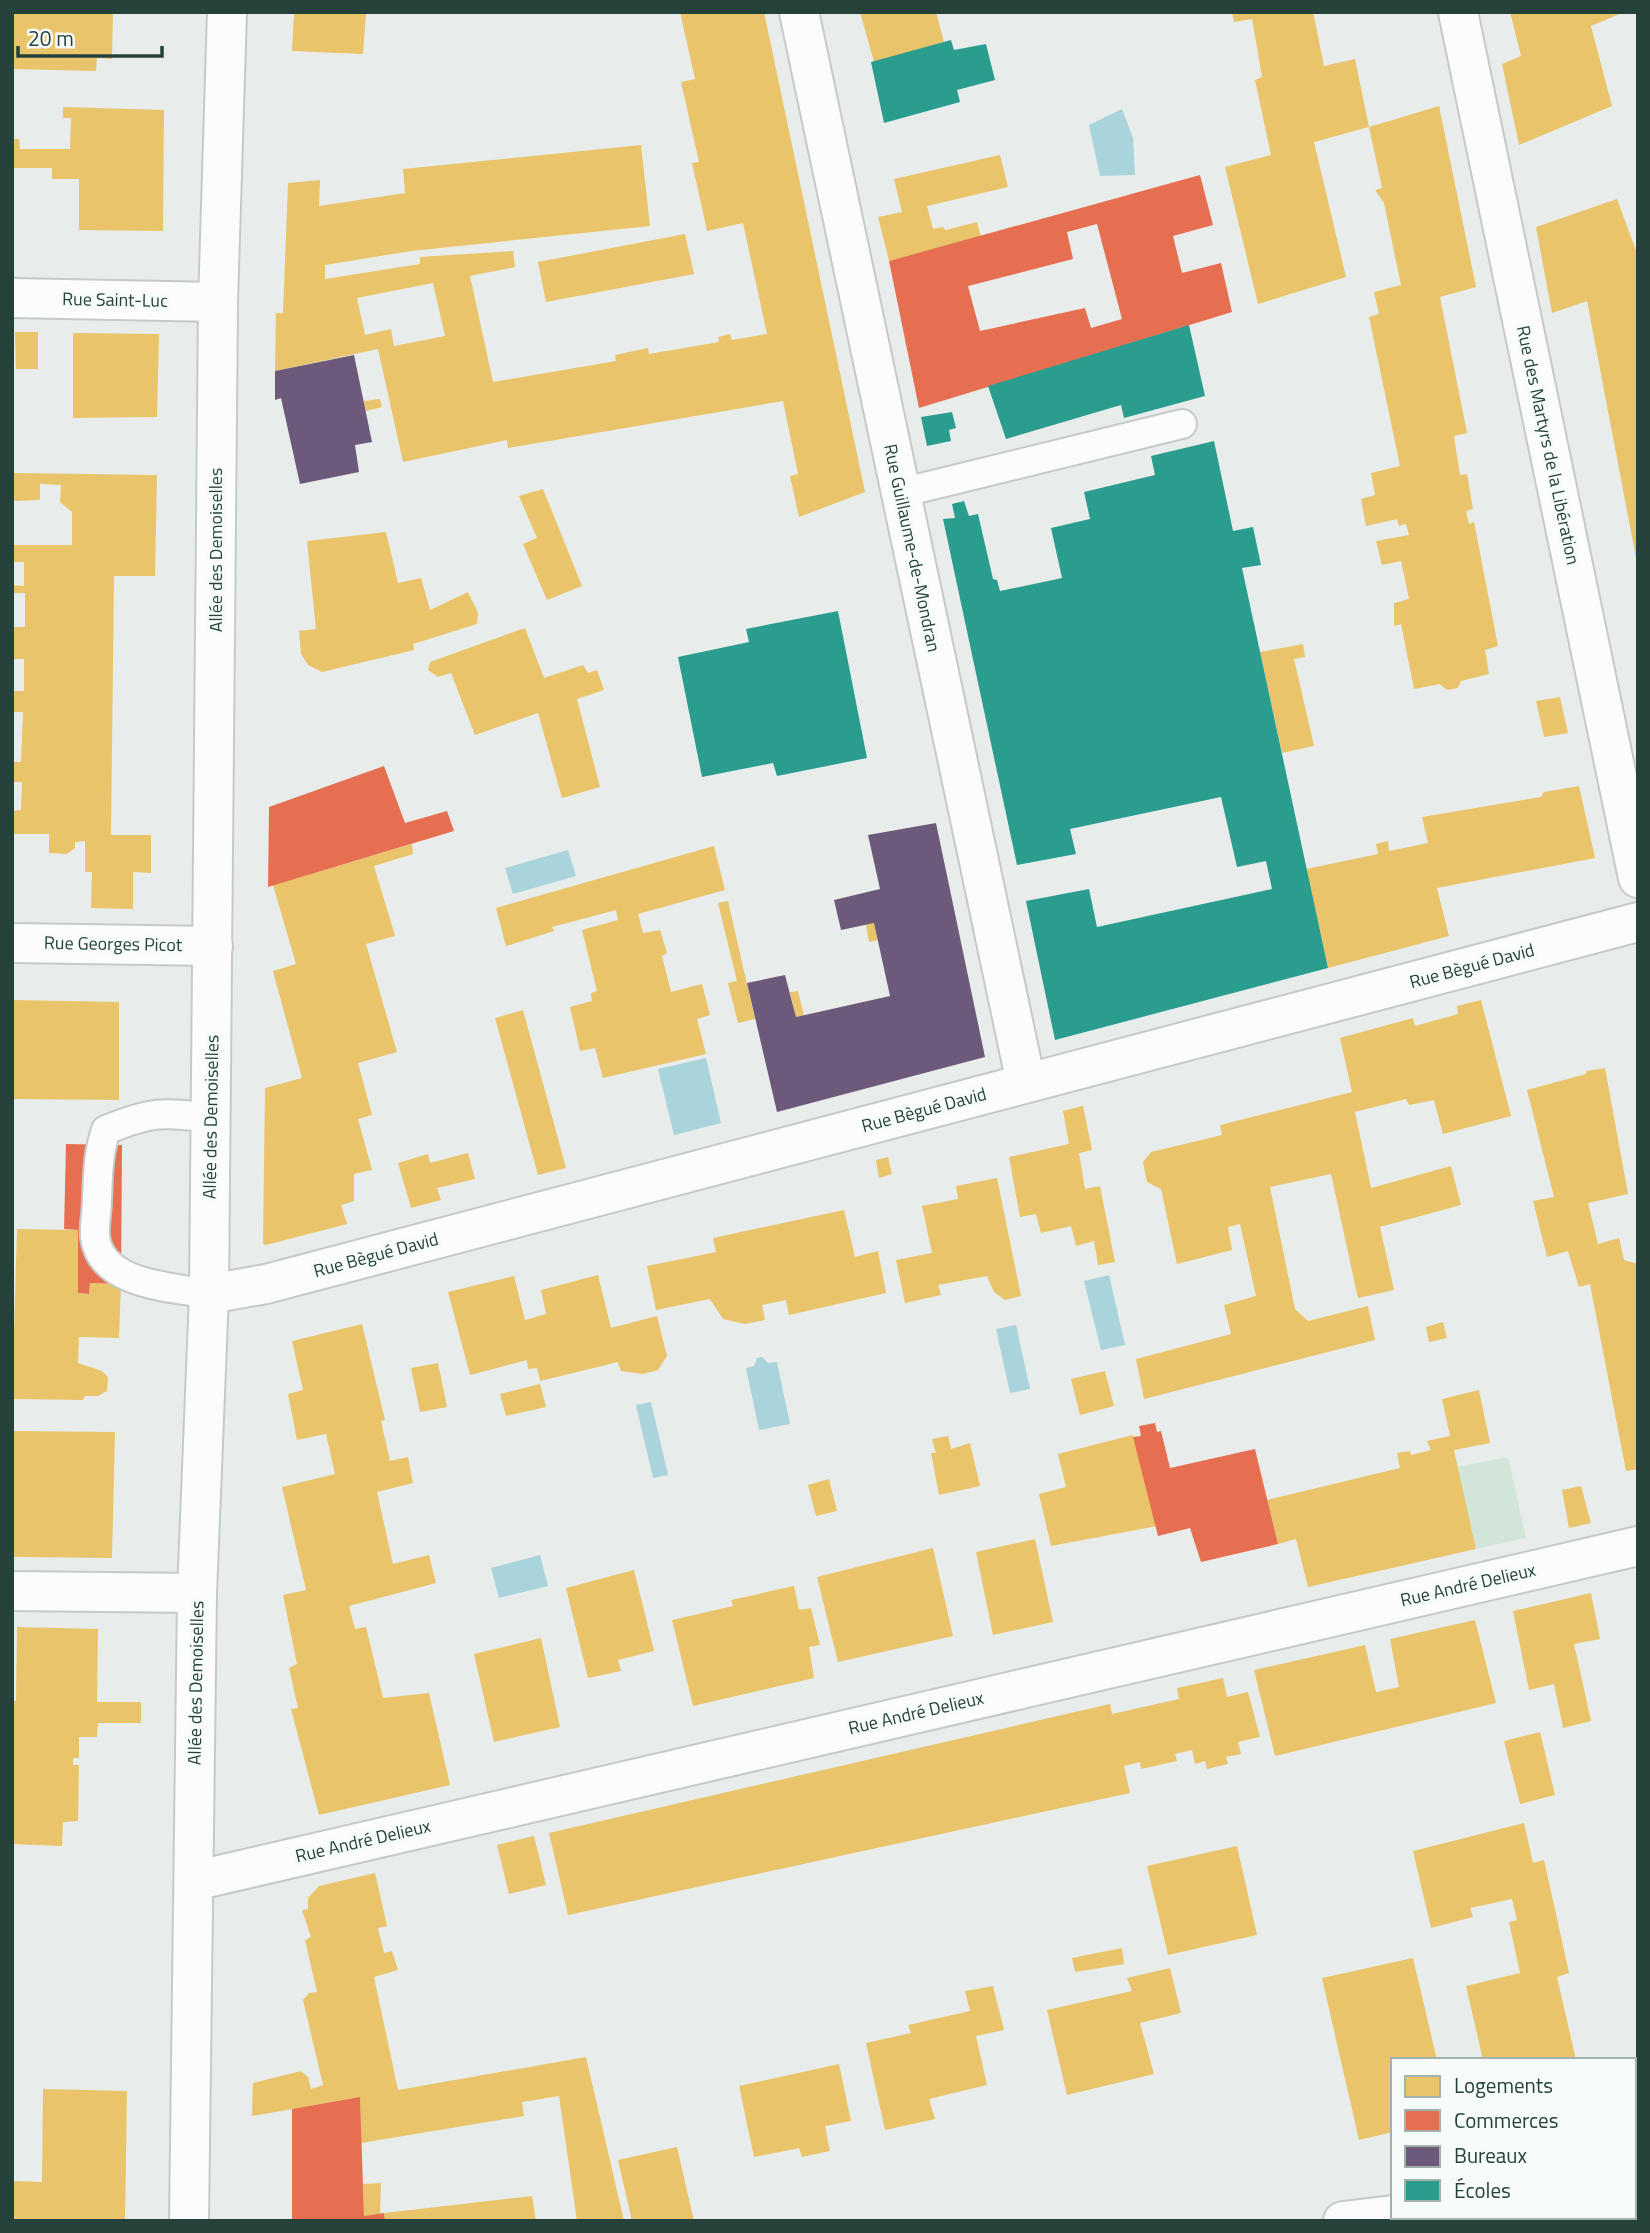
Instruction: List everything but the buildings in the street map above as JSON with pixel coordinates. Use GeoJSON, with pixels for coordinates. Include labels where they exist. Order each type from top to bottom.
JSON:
{"type":"FeatureCollection","features":[{"type":"Feature","properties":{"kind":"street","name":"Allée des Demoiselles"},"geometry":{"type":"LineString","coordinates":[[189,2221],[197,1593],[209,1294],[218,302],[227,12]]}},
{"type":"Feature","properties":{"kind":"street","name":"Rue Guillaume-de-Mondran"},"geometry":{"type":"LineString","coordinates":[[799,12],[1026,1083]]}},
{"type":"Feature","properties":{"kind":"street","name":"Rue des Martyrs de la Libération"},"geometry":{"type":"LineString","coordinates":[[1458,12],[1638,878]]}},
{"type":"Feature","properties":{"kind":"street","name":"Rue Saint-Luc"},"geometry":{"type":"LineString","coordinates":[[12,298],[218,302]]}},
{"type":"Feature","properties":{"kind":"street","name":"Rue Bègué David"},"geometry":{"type":"LineString","coordinates":[[209,1294],[266,1284],[1638,922]]}},
{"type":"Feature","properties":{"kind":"street","name":"Rue Georges Picot"},"geometry":{"type":"LineString","coordinates":[[12,943],[213,946]]}},
{"type":"Feature","properties":{"kind":"street","name":"Rue André Delieux"},"geometry":{"type":"LineString","coordinates":[[194,1881],[1638,1546]]}},
{"type":"Feature","properties":{"kind":"street"},"geometry":{"type":"LineString","coordinates":[[12,1591],[197,1593]]}},
{"type":"Feature","properties":{"kind":"street"},"geometry":{"type":"LineString","coordinates":[[1343,2221],[1391,2215]]}},
{"type":"Feature","properties":{"kind":"lane"},"geometry":{"type":"LineString","coordinates":[[900,493],[1182,424]]}},
{"type":"Feature","properties":{"kind":"lane"},"geometry":{"type":"LineString","coordinates":[[209,1294],[144,1283],[121,1273],[105,1259],[95,1240],[99,1151],[106,1130],[134,1118],[164,1112],[211,1118]]}},
{"type":"Feature","properties":{"kind":"green space"},"geometry":{"type":"Polygon","coordinates":[[[1508,1457],[1526,1538],[1476,1549],[1457,1467],[1508,1457]]]}},
{"type":"Feature","properties":{"kind":"water"},"geometry":{"type":"Polygon","coordinates":[[[1122,109],[1133,138],[1135,175],[1100,176],[1089,125],[1122,109]]]}},
{"type":"Feature","properties":{"kind":"water"},"geometry":{"type":"Polygon","coordinates":[[[568,850],[576,876],[513,894],[505,868],[568,850]]]}},
{"type":"Feature","properties":{"kind":"water"},"geometry":{"type":"Polygon","coordinates":[[[706,1058],[721,1123],[674,1135],[658,1069],[706,1058]]]}},
{"type":"Feature","properties":{"kind":"water"},"geometry":{"type":"Polygon","coordinates":[[[1109,1275],[1125,1345],[1101,1350],[1084,1281],[1109,1275]]]}},
{"type":"Feature","properties":{"kind":"water"},"geometry":{"type":"Polygon","coordinates":[[[1016,1325],[1030,1389],[1010,1393],[996,1329],[1016,1325]]]}},
{"type":"Feature","properties":{"kind":"water"},"geometry":{"type":"Polygon","coordinates":[[[762,1357],[768,1363],[777,1362],[790,1424],[759,1430],[746,1368],[754,1366],[757,1358],[762,1357]]]}},
{"type":"Feature","properties":{"kind":"water"},"geometry":{"type":"Polygon","coordinates":[[[651,1402],[668,1475],[653,1478],[636,1405],[651,1402]]]}},
{"type":"Feature","properties":{"kind":"water"},"geometry":{"type":"Polygon","coordinates":[[[540,1555],[548,1586],[499,1598],[491,1568],[540,1555]]]}}]}
